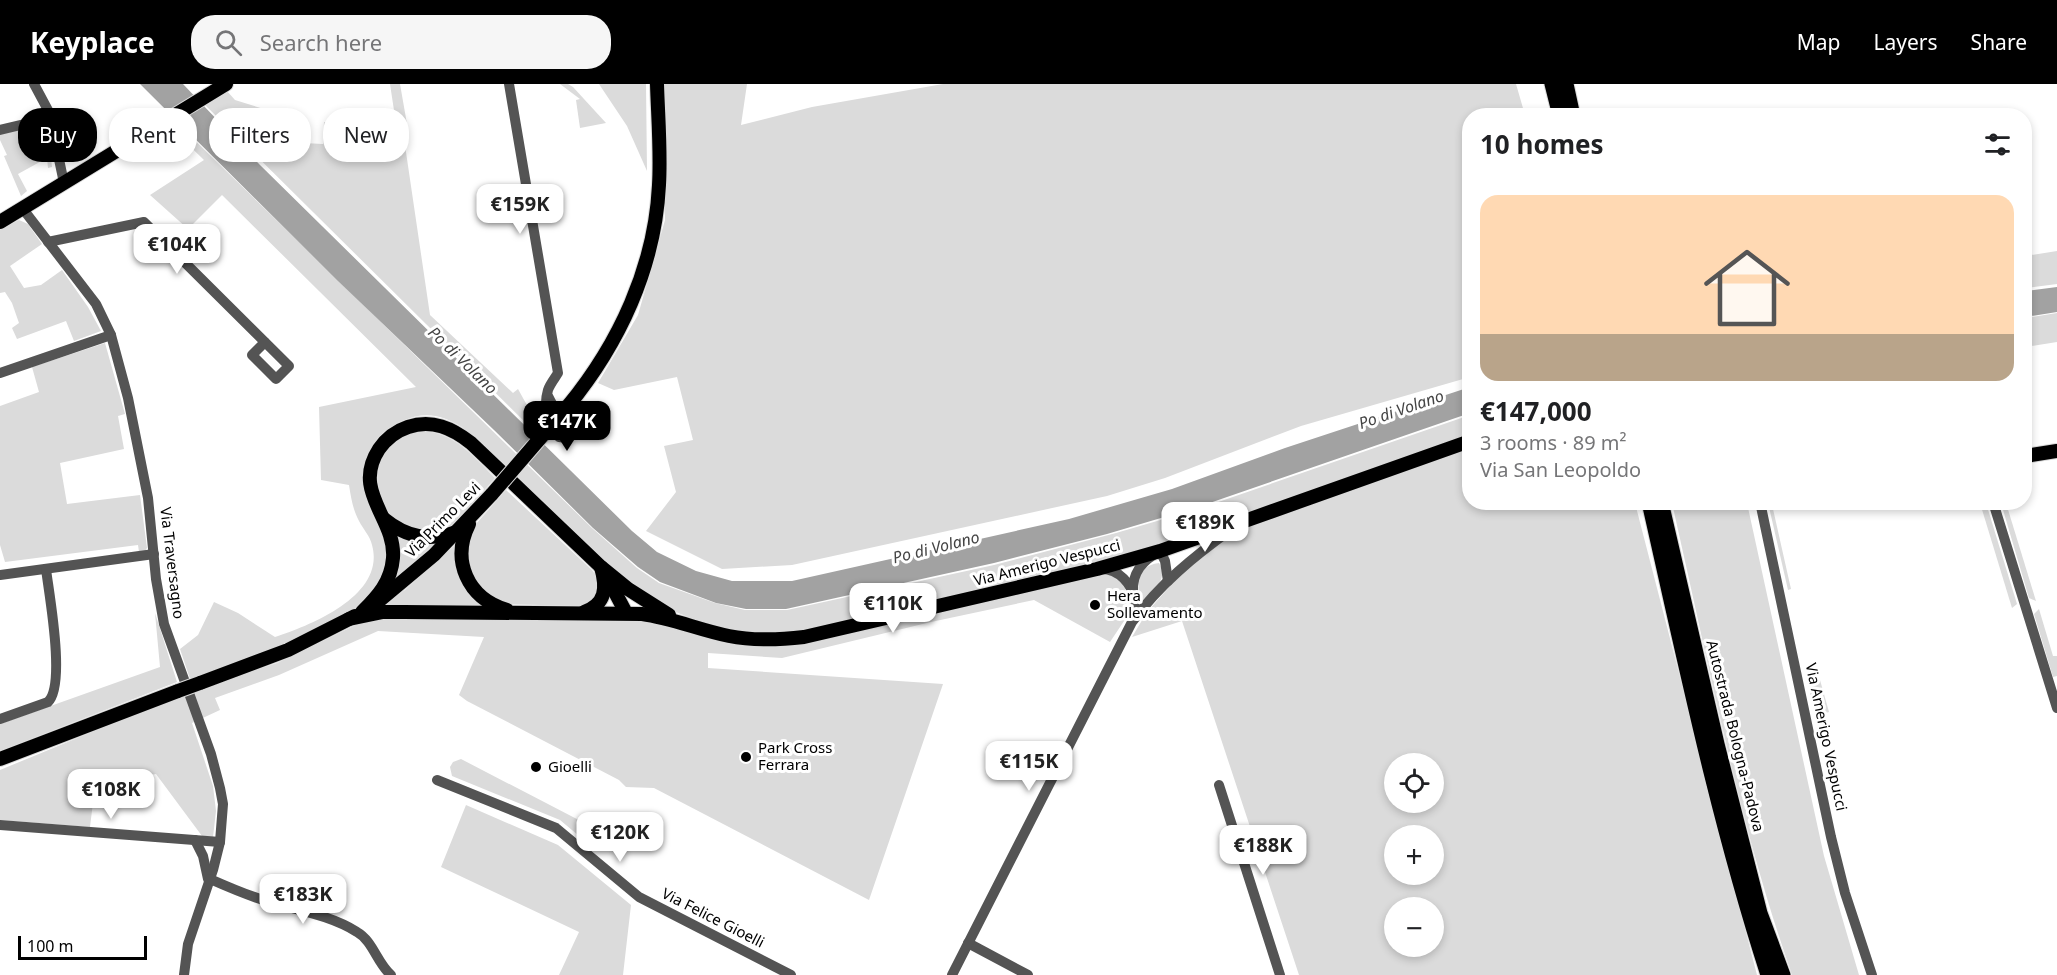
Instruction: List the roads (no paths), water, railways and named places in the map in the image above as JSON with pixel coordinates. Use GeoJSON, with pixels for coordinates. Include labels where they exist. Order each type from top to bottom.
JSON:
{"type":"FeatureCollection","features":[{"type":"Feature","properties":{"kind":"highway"},"geometry":{"type":"LineString","coordinates":[[1552,84],[1558,108]]}},
{"type":"Feature","properties":{"kind":"highway"},"geometry":{"type":"LineString","coordinates":[[1566,84],[1571,108]]}},
{"type":"Feature","properties":{"kind":"highway","name":"Autostrada Bologna-Padova"},"geometry":{"type":"LineString","coordinates":[[1651,510],[1705,748],[1749,916],[1768,975]]}},
{"type":"Feature","properties":{"kind":"highway","name":"Autostrada Bologna-Padova"},"geometry":{"type":"LineString","coordinates":[[1664,510],[1717,744],[1760,913],[1783,975]]}},
{"type":"Feature","properties":{"kind":"main road","name":"Via Primo Levi"},"geometry":{"type":"LineString","coordinates":[[0,759],[288,650],[362,612],[417,570],[458,531],[568,406],[595,370],[618,332],[633,300],[655,223],[659,186],[657,84]]}},
{"type":"Feature","properties":{"kind":"main road"},"geometry":{"type":"LineString","coordinates":[[0,222],[218,88]]}},
{"type":"Feature","properties":{"kind":"main road"},"geometry":{"type":"LineString","coordinates":[[362,612],[382,591],[389,579],[393,554],[392,542],[373,498],[370,473],[374,457],[391,436],[404,428],[418,424],[439,426],[459,433],[601,567],[628,589],[664,613],[690,624]]}},
{"type":"Feature","properties":{"kind":"main road","name":"Via Amerigo Vespucci"},"geometry":{"type":"LineString","coordinates":[[690,624],[728,636],[749,639],[772,641],[804,638],[1096,569],[1160,551],[1462,444]]}},
{"type":"Feature","properties":{"kind":"main road"},"geometry":{"type":"LineString","coordinates":[[2032,455],[2057,451]]}},
{"type":"Feature","properties":{"kind":"main road"},"geometry":{"type":"LineString","coordinates":[[478,510],[463,536],[461,546],[462,565],[466,577],[479,595],[488,602],[509,610],[530,613]]}},
{"type":"Feature","properties":{"kind":"main road"},"geometry":{"type":"LineString","coordinates":[[382,517],[411,536],[437,537],[458,531]]}},
{"type":"Feature","properties":{"kind":"main road"},"geometry":{"type":"LineString","coordinates":[[581,613],[594,607],[603,594],[605,586],[601,567]]}},
{"type":"Feature","properties":{"kind":"main road"},"geometry":{"type":"LineString","coordinates":[[601,567],[626,613]]}},
{"type":"Feature","properties":{"kind":"main road"},"geometry":{"type":"LineString","coordinates":[[349,619],[382,612],[626,613],[655,615],[690,624]]}},
{"type":"Feature","properties":{"kind":"street"},"geometry":{"type":"LineString","coordinates":[[34,84],[47,108]]}},
{"type":"Feature","properties":{"kind":"street"},"geometry":{"type":"LineString","coordinates":[[509,84],[558,373],[548,389],[548,396]]}},
{"type":"Feature","properties":{"kind":"street"},"geometry":{"type":"LineString","coordinates":[[0,130],[18,126]]}},
{"type":"Feature","properties":{"kind":"street"},"geometry":{"type":"LineString","coordinates":[[59,162],[64,183]]}},
{"type":"Feature","properties":{"kind":"street","name":"Via Traversagno"},"geometry":{"type":"LineString","coordinates":[[23,209],[96,304],[111,335],[139,447],[148,498],[158,593],[169,642],[211,754],[220,788],[222,804],[220,842],[188,944],[184,975]]}},
{"type":"Feature","properties":{"kind":"street"},"geometry":{"type":"LineString","coordinates":[[48,242],[144,222],[265,342]]}},
{"type":"Feature","properties":{"kind":"street"},"geometry":{"type":"LineString","coordinates":[[0,373],[111,335]]}},
{"type":"Feature","properties":{"kind":"street","name":"Via Amerigo Vespucci"},"geometry":{"type":"LineString","coordinates":[[1762,510],[1831,837],[1845,893],[1872,975]]}},
{"type":"Feature","properties":{"kind":"street"},"geometry":{"type":"LineString","coordinates":[[1995,510],[2057,708]]}},
{"type":"Feature","properties":{"kind":"street"},"geometry":{"type":"LineString","coordinates":[[952,975],[1132,622],[1168,581],[1204,549],[1240,524]]}},
{"type":"Feature","properties":{"kind":"street"},"geometry":{"type":"LineString","coordinates":[[1132,622],[1135,602],[1134,575],[1151,555],[1160,551],[1165,561],[1168,581]]}},
{"type":"Feature","properties":{"kind":"street"},"geometry":{"type":"LineString","coordinates":[[0,575],[154,554]]}},
{"type":"Feature","properties":{"kind":"street"},"geometry":{"type":"LineString","coordinates":[[0,719],[48,702],[53,696],[57,660],[46,569]]}},
{"type":"Feature","properties":{"kind":"street"},"geometry":{"type":"LineString","coordinates":[[1096,569],[1115,572],[1128,583],[1133,592]]}},
{"type":"Feature","properties":{"kind":"street","name":"Via Felice Gioelli"},"geometry":{"type":"LineString","coordinates":[[437,780],[556,828],[639,897],[791,975]]}},
{"type":"Feature","properties":{"kind":"street"},"geometry":{"type":"LineString","coordinates":[[1219,785],[1280,975]]}},
{"type":"Feature","properties":{"kind":"street"},"geometry":{"type":"LineString","coordinates":[[0,825],[220,842]]}},
{"type":"Feature","properties":{"kind":"street"},"geometry":{"type":"LineString","coordinates":[[195,840],[203,856],[209,882],[307,911],[356,931],[366,940],[383,967],[391,975]]}},
{"type":"Feature","properties":{"kind":"street"},"geometry":{"type":"LineString","coordinates":[[968,943],[1028,975]]}},
{"type":"Feature","properties":{"kind":"place","name":"Hera Sollevamento"},"geometry":{"type":"Point","coordinates":[1095,605]}},
{"type":"Feature","properties":{"kind":"place","name":"Park Cross Ferrara"},"geometry":{"type":"Point","coordinates":[746,757]}},
{"type":"Feature","properties":{"kind":"place","name":"Gioelli"},"geometry":{"type":"Point","coordinates":[536,767]}},
{"type":"Feature","properties":{"kind":"water label","name":"Po di Volano"},"geometry":{"type":"Point","coordinates":[463,360]}},
{"type":"Feature","properties":{"kind":"water label","name":"Po di Volano"},"geometry":{"type":"Point","coordinates":[1401,409]}},
{"type":"Feature","properties":{"kind":"water label","name":"Po di Volano"},"geometry":{"type":"Point","coordinates":[936,547]}}]}
